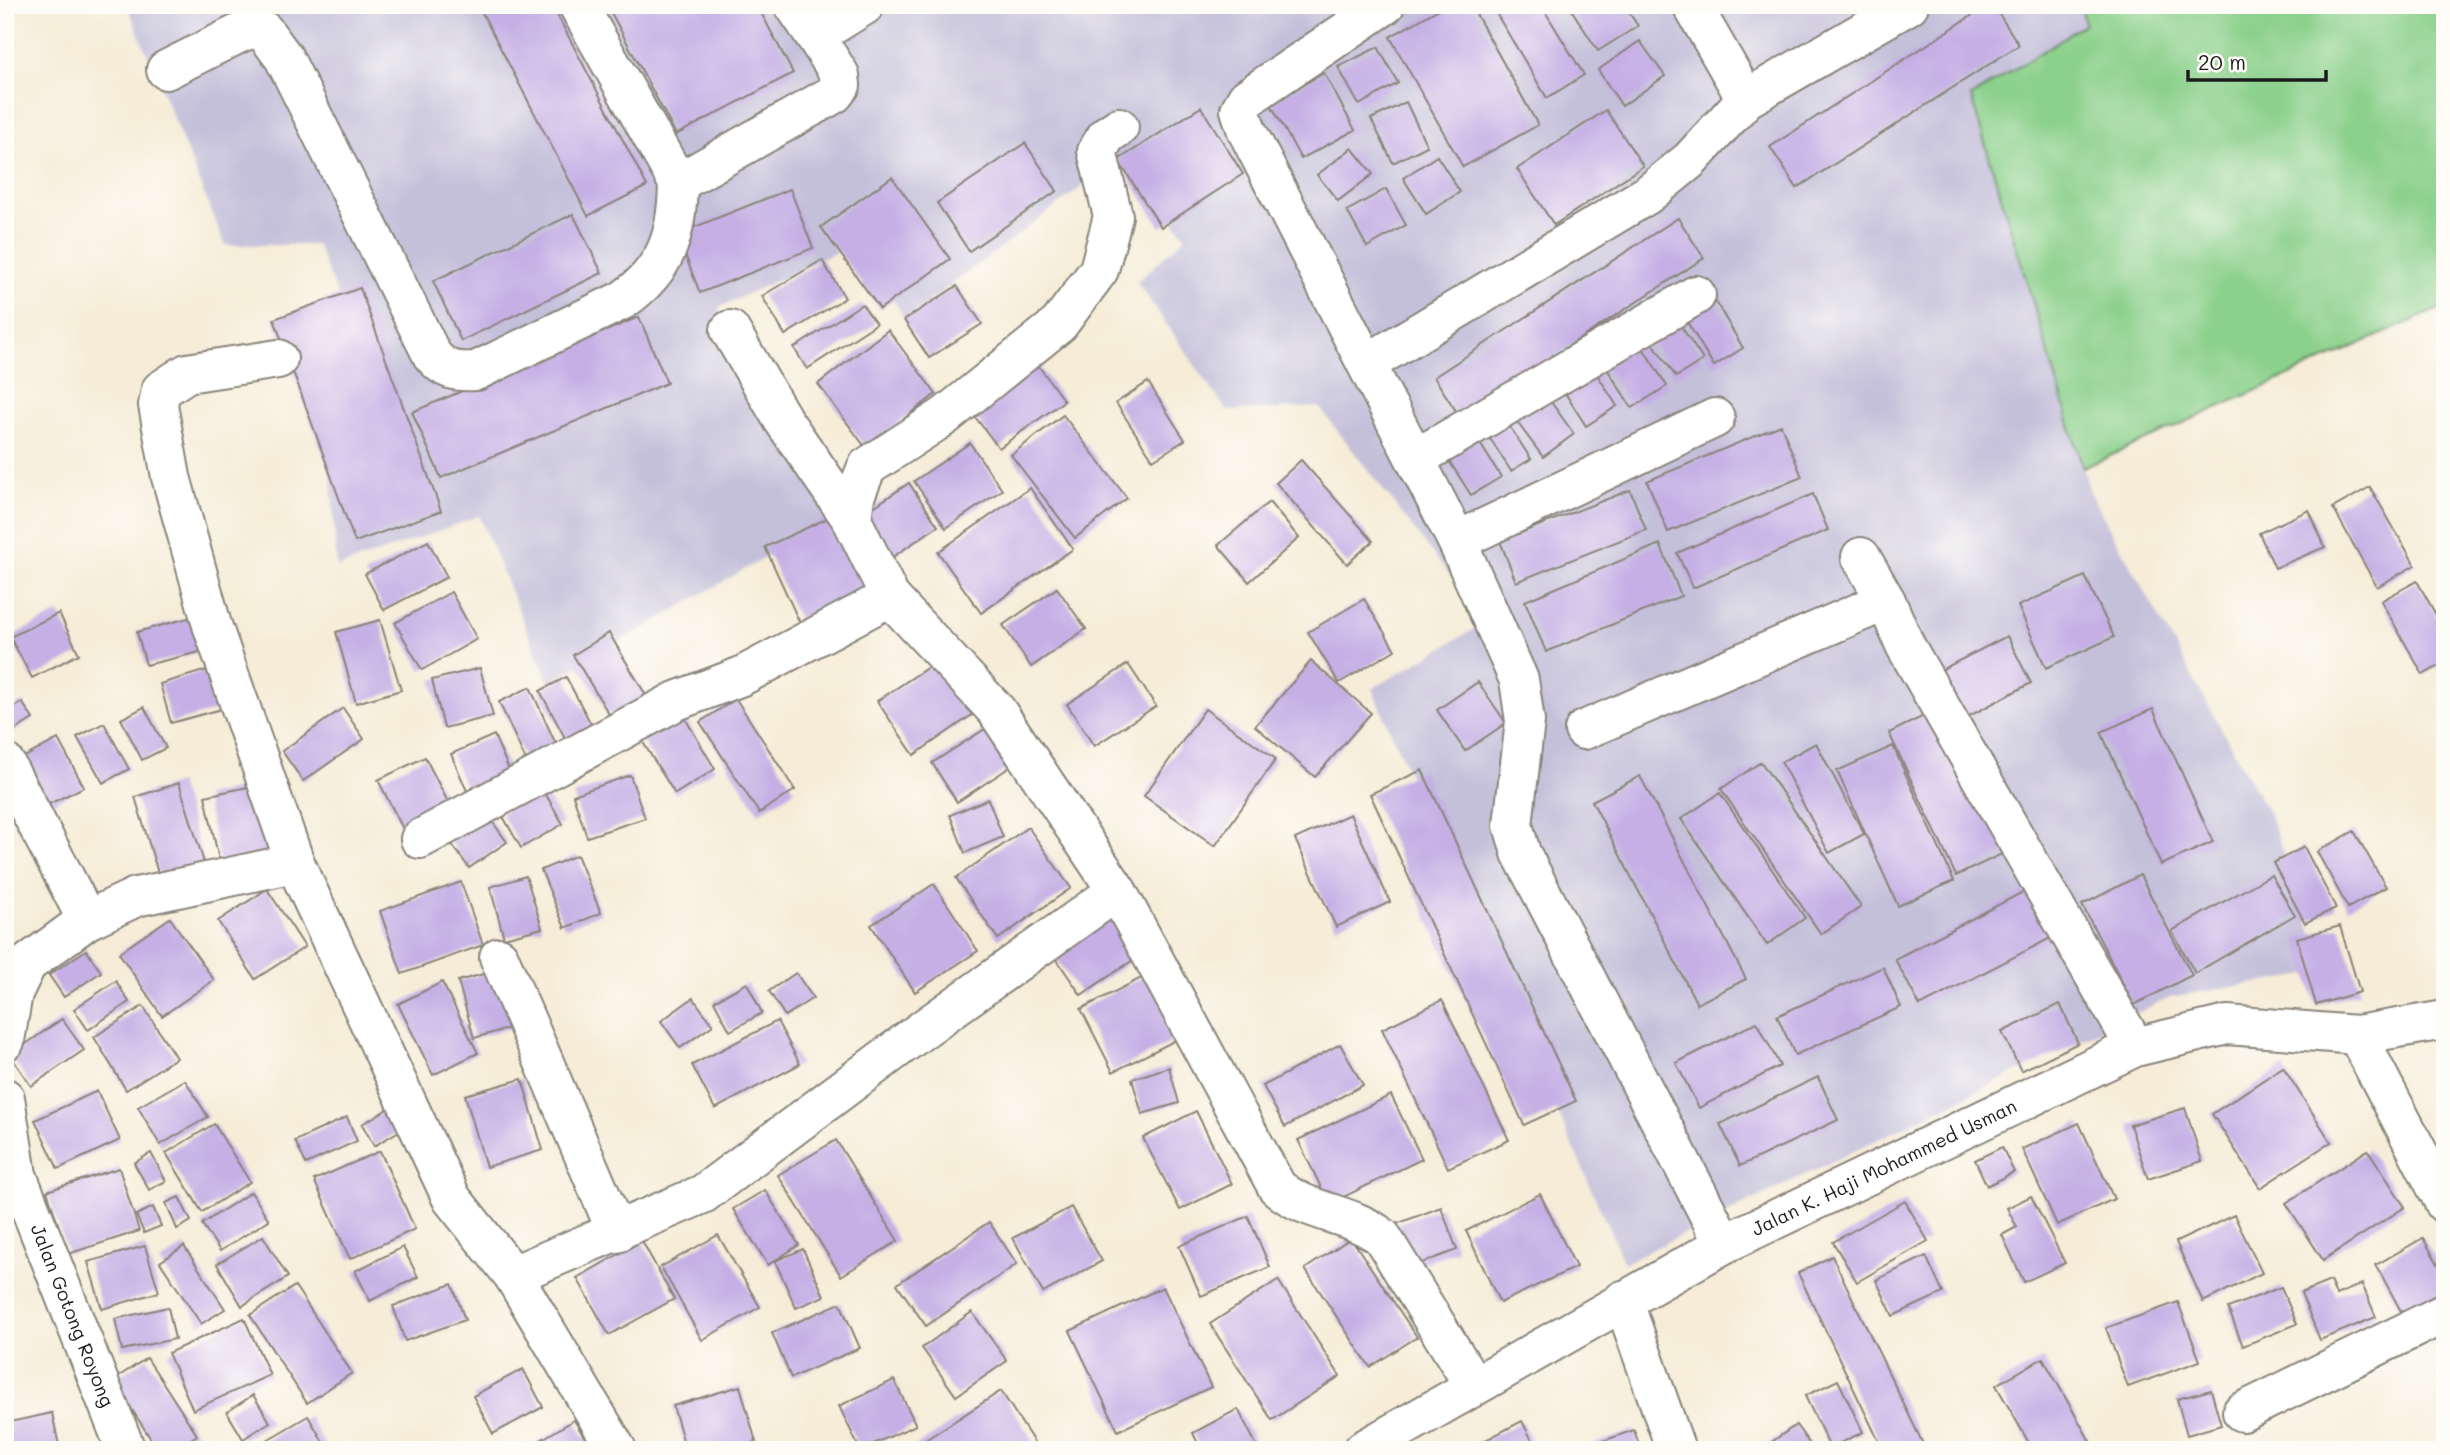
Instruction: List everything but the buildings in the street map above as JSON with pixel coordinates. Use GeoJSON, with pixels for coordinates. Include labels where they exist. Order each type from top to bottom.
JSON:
{"type":"FeatureCollection","features":[{"type":"Feature","properties":{"kind":"street"},"geometry":{"type":"LineString","coordinates":[[166,70],[242,32],[253,29],[264,31],[272,39],[432,355],[442,368],[455,372],[475,371],[623,300],[640,288],[655,272],[677,222],[678,183],[578,5]]}},
{"type":"Feature","properties":{"kind":"street"},"geometry":{"type":"LineString","coordinates":[[678,183],[834,94],[841,85],[840,75],[794,5]]}},
{"type":"Feature","properties":{"kind":"street"},"geometry":{"type":"LineString","coordinates":[[815,36],[865,5]]}},
{"type":"Feature","properties":{"kind":"street"},"geometry":{"type":"LineString","coordinates":[[1385,5],[1247,98],[1240,110],[1247,131],[1457,541],[1519,680],[1525,721],[1513,825],[1521,853],[1724,1244]]}},
{"type":"Feature","properties":{"kind":"street"},"geometry":{"type":"LineString","coordinates":[[1692,5],[1746,99]]}},
{"type":"Feature","properties":{"kind":"street"},"geometry":{"type":"LineString","coordinates":[[1368,363],[1647,195],[1690,160],[1746,99],[1909,5]]}},
{"type":"Feature","properties":{"kind":"street"},"geometry":{"type":"LineString","coordinates":[[852,520],[855,496],[867,467],[945,416],[1059,324],[1099,270],[1113,216],[1097,151],[1107,135],[1119,127]]}},
{"type":"Feature","properties":{"kind":"street"},"geometry":{"type":"LineString","coordinates":[[1415,458],[1696,295]]}},
{"type":"Feature","properties":{"kind":"street"},"geometry":{"type":"LineString","coordinates":[[730,330],[783,420],[852,520],[890,597],[996,710],[1117,891],[1277,1187],[1293,1200],[1366,1225],[1381,1237],[1474,1386]]}},
{"type":"Feature","properties":{"kind":"street"},"geometry":{"type":"LineString","coordinates":[[278,359],[187,373],[161,390],[158,405],[171,477],[212,625],[295,863],[452,1199],[513,1275],[617,1450]]}},
{"type":"Feature","properties":{"kind":"street"},"geometry":{"type":"LineString","coordinates":[[1457,541],[1715,418]]}},
{"type":"Feature","properties":{"kind":"street"},"geometry":{"type":"LineString","coordinates":[[1861,557],[1886,601],[1911,657],[2135,1046]]}},
{"type":"Feature","properties":{"kind":"street"},"geometry":{"type":"LineString","coordinates":[[420,839],[676,701],[742,676],[890,597]]}},
{"type":"Feature","properties":{"kind":"street"},"geometry":{"type":"LineString","coordinates":[[1584,730],[1886,601]]}},
{"type":"Feature","properties":{"kind":"street"},"geometry":{"type":"LineString","coordinates":[[5,763],[87,920]]}},
{"type":"Feature","properties":{"kind":"street"},"geometry":{"type":"LineString","coordinates":[[5,1041],[13,993],[27,964],[87,920],[136,897],[295,863]]}},
{"type":"Feature","properties":{"kind":"street"},"geometry":{"type":"LineString","coordinates":[[513,1275],[617,1233],[703,1194],[922,1030],[1117,891]]}},
{"type":"Feature","properties":{"kind":"street"},"geometry":{"type":"LineString","coordinates":[[499,957],[617,1233]]}},
{"type":"Feature","properties":{"kind":"street","name":"Jalan K. Haji Mohammed Usman"},"geometry":{"type":"LineString","coordinates":[[1363,1450],[1724,1244],[2135,1046],[2227,1026],[2357,1035],[2445,1020]]}},
{"type":"Feature","properties":{"kind":"street"},"geometry":{"type":"LineString","coordinates":[[2357,1035],[2445,1204]]}},
{"type":"Feature","properties":{"kind":"street","name":"Jalan Gotong Royong"},"geometry":{"type":"LineString","coordinates":[[5,1098],[17,1175],[126,1450]]}},
{"type":"Feature","properties":{"kind":"street"},"geometry":{"type":"LineString","coordinates":[[1623,1300],[1676,1450]]}},
{"type":"Feature","properties":{"kind":"street"},"geometry":{"type":"LineString","coordinates":[[2242,1412],[2445,1312]]}},
{"type":"Feature","properties":{"kind":"shaded area"},"geometry":{"type":"Polygon","coordinates":[[[127,5],[2081,5],[2085,24],[1971,97],[2091,495],[2270,816],[2326,972],[2170,997],[1624,1263],[1372,689],[1486,622],[1319,407],[1227,411],[1137,282],[1186,237],[1122,157],[905,319],[858,242],[718,308],[845,511],[549,683],[479,516],[337,568],[324,375],[359,347],[317,245],[225,245],[127,5]]]}},
{"type":"Feature","properties":{"kind":"green space"},"geometry":{"type":"Polygon","coordinates":[[[2081,5],[2445,5],[2445,306],[2083,468],[1971,97],[2085,24],[2081,5]]]}}]}
